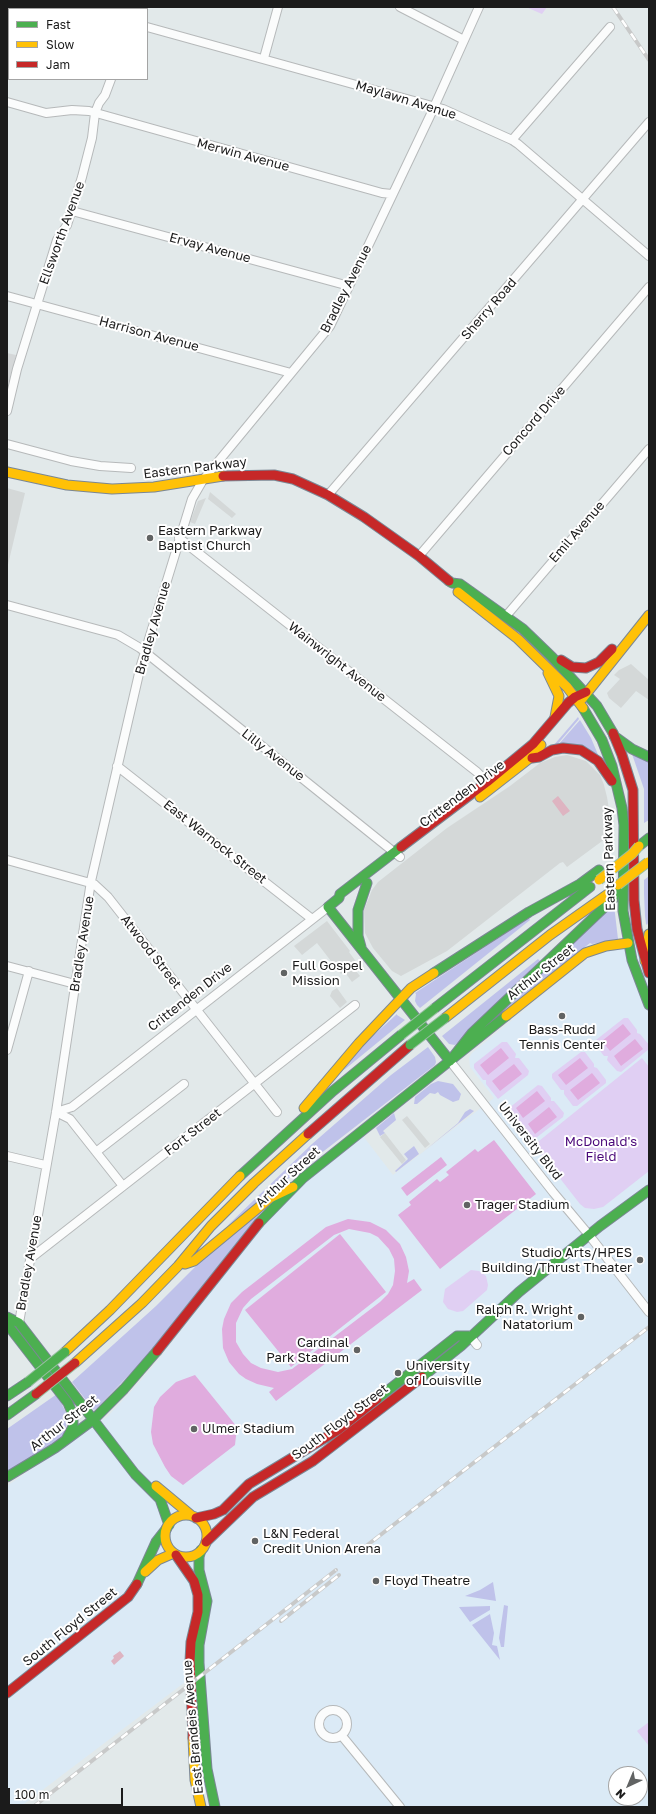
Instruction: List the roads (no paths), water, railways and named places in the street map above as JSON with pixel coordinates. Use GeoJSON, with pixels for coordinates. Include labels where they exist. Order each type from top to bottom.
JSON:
{"type":"FeatureCollection","features":[{"type":"Feature","properties":{"kind":"main road","name":"Eastern Parkway"},"geometry":{"type":"LineString","coordinates":[[7,472],[67,485],[112,489],[154,487],[233,475],[274,475],[298,481],[328,495],[364,517],[419,556],[452,582],[460,584],[523,629],[586,692],[597,706],[614,736],[633,790],[635,915],[639,942],[649,973]]}},
{"type":"Feature","properties":{"kind":"main road","name":"Eastern Parkway"},"geometry":{"type":"LineString","coordinates":[[452,582],[455,590],[518,639],[544,664],[577,700],[602,740],[612,766],[619,793],[624,825],[624,911],[628,943],[632,960],[649,1005]]}},
{"type":"Feature","properties":{"kind":"main road","name":"Crittenden Drive"},"geometry":{"type":"LineString","coordinates":[[490,785],[533,744],[553,722],[586,692],[649,615]]}},
{"type":"Feature","properties":{"kind":"main road"},"geometry":{"type":"LineString","coordinates":[[552,657],[563,660],[572,667],[586,668],[600,662],[612,648],[625,645]]}},
{"type":"Feature","properties":{"kind":"main road"},"geometry":{"type":"LineString","coordinates":[[544,664],[558,696],[558,706],[553,722]]}},
{"type":"Feature","properties":{"kind":"main road","name":"Crittenden Drive"},"geometry":{"type":"LineString","coordinates":[[328,907],[339,898],[340,894],[490,785],[530,758],[577,700]]}},
{"type":"Feature","properties":{"kind":"main road"},"geometry":{"type":"LineString","coordinates":[[614,736],[632,749],[649,757]]}},
{"type":"Feature","properties":{"kind":"main road"},"geometry":{"type":"LineString","coordinates":[[530,758],[552,750],[564,748],[581,750],[593,756],[602,766],[619,793]]}},
{"type":"Feature","properties":{"kind":"main road"},"geometry":{"type":"LineString","coordinates":[[7,1396],[28,1382],[65,1352],[110,1310],[225,1190],[333,1091],[402,1034],[632,854],[649,838]]}},
{"type":"Feature","properties":{"kind":"main road"},"geometry":{"type":"LineString","coordinates":[[291,1129],[303,1108],[317,1091],[400,997],[411,988],[529,912],[580,884],[628,847],[639,846]]}},
{"type":"Feature","properties":{"kind":"main road","name":"Crittenden Drive"},"geometry":{"type":"LineString","coordinates":[[339,898],[344,899],[368,883],[397,854]]}},
{"type":"Feature","properties":{"kind":"main road"},"geometry":{"type":"LineString","coordinates":[[7,1415],[75,1363],[113,1330],[178,1266],[211,1226],[254,1183],[314,1127],[410,1045],[550,935],[618,886],[649,861]]}},
{"type":"Feature","properties":{"kind":"main road"},"geometry":{"type":"LineString","coordinates":[[363,950],[358,936],[358,910],[359,902],[368,883]]}},
{"type":"Feature","properties":{"kind":"main road"},"geometry":{"type":"LineString","coordinates":[[328,907],[450,1061],[472,1033],[613,899],[618,886]]}},
{"type":"Feature","properties":{"kind":"main road"},"geometry":{"type":"LineString","coordinates":[[645,961],[649,934]]}},
{"type":"Feature","properties":{"kind":"main road","name":"Arthur Street"},"geometry":{"type":"LineString","coordinates":[[7,1477],[55,1448],[93,1420],[148,1363],[250,1231],[293,1187],[330,1155],[586,953],[606,946],[628,943]]}},
{"type":"Feature","properties":{"kind":"main road"},"geometry":{"type":"LineString","coordinates":[[632,960],[649,990]]}},
{"type":"Feature","properties":{"kind":"main road"},"geometry":{"type":"LineString","coordinates":[[178,1266],[194,1261],[270,1198],[293,1187]]}},
{"type":"Feature","properties":{"kind":"main road","name":"South Floyd Street"},"geometry":{"type":"LineString","coordinates":[[206,1542],[253,1497],[313,1461],[461,1346],[503,1306],[589,1235],[649,1190]]}},
{"type":"Feature","properties":{"kind":"main road"},"geometry":{"type":"LineString","coordinates":[[7,1317],[19,1323],[34,1345],[125,1459],[135,1474],[160,1498],[164,1507],[168,1526]]}},
{"type":"Feature","properties":{"kind":"main road"},"geometry":{"type":"LineString","coordinates":[[7,1324],[68,1403],[73,1415],[72,1426],[67,1438]]}},
{"type":"Feature","properties":{"kind":"main road","name":"South Floyd Street"},"geometry":{"type":"LineString","coordinates":[[194,1517],[214,1514],[223,1510],[249,1484],[338,1430],[457,1336],[470,1336]]}},
{"type":"Feature","properties":{"kind":"main road"},"geometry":{"type":"LineString","coordinates":[[125,1459],[194,1517],[205,1528],[206,1542],[201,1550],[192,1556],[187,1557],[175,1554],[166,1543],[165,1534],[168,1526],[177,1517],[185,1515],[194,1517]]}},
{"type":"Feature","properties":{"kind":"main road","name":"South Floyd Street"},"geometry":{"type":"LineString","coordinates":[[7,1693],[125,1600],[142,1576],[156,1542],[168,1526]]}},
{"type":"Feature","properties":{"kind":"main road"},"geometry":{"type":"LineString","coordinates":[[207,1597],[205,1566],[213,1534]]}},
{"type":"Feature","properties":{"kind":"main road","name":"East Brandeis Avenue"},"geometry":{"type":"LineString","coordinates":[[201,1550],[199,1557],[199,1570],[207,1597],[206,1612],[199,1645],[198,1663],[207,1769],[215,1807]]}},
{"type":"Feature","properties":{"kind":"main road","name":"South Floyd Street"},"geometry":{"type":"LineString","coordinates":[[142,1576],[158,1560],[175,1554]]}},
{"type":"Feature","properties":{"kind":"main road","name":"East Brandeis Avenue"},"geometry":{"type":"LineString","coordinates":[[175,1554],[194,1581],[198,1595],[198,1612],[191,1642],[190,1660],[195,1780],[201,1807]]}},
{"type":"Feature","properties":{"kind":"street"},"geometry":{"type":"LineString","coordinates":[[264,58],[278,7]]}},
{"type":"Feature","properties":{"kind":"street"},"geometry":{"type":"LineString","coordinates":[[400,7],[464,40]]}},
{"type":"Feature","properties":{"kind":"street","name":"Bradley Avenue"},"geometry":{"type":"LineString","coordinates":[[19,1323],[56,1112],[91,883],[117,766],[145,652],[192,499],[204,480],[330,326],[479,7]]}},
{"type":"Feature","properties":{"kind":"street","name":"Maylawn Avenue"},"geometry":{"type":"LineString","coordinates":[[148,27],[434,106],[512,140],[649,256]]}},
{"type":"Feature","properties":{"kind":"street"},"geometry":{"type":"LineString","coordinates":[[512,140],[610,27]]}},
{"type":"Feature","properties":{"kind":"street","name":"Ellsworth Avenue"},"geometry":{"type":"LineString","coordinates":[[7,411],[17,369],[57,240],[65,230],[72,211],[92,138],[95,113],[99,103],[105,95],[111,80]]}},
{"type":"Feature","properties":{"kind":"street","name":"Merwin Avenue"},"geometry":{"type":"LineString","coordinates":[[7,102],[42,113],[72,110],[95,113],[382,193],[392,194]]}},
{"type":"Feature","properties":{"kind":"street","name":"Sherry Road"},"geometry":{"type":"LineString","coordinates":[[328,495],[649,122]]}},
{"type":"Feature","properties":{"kind":"street","name":"Ervay Avenue"},"geometry":{"type":"LineString","coordinates":[[72,211],[348,286]]}},
{"type":"Feature","properties":{"kind":"street","name":"Concord Drive"},"geometry":{"type":"LineString","coordinates":[[419,556],[649,287]]}},
{"type":"Feature","properties":{"kind":"street","name":"Harrison Avenue"},"geometry":{"type":"LineString","coordinates":[[7,296],[291,373]]}},
{"type":"Feature","properties":{"kind":"street"},"geometry":{"type":"LineString","coordinates":[[7,444],[70,461],[100,466],[131,468]]}},
{"type":"Feature","properties":{"kind":"street","name":"Emil Avenue"},"geometry":{"type":"LineString","coordinates":[[506,616],[649,449]]}},
{"type":"Feature","properties":{"kind":"street","name":"Wainwright Avenue"},"geometry":{"type":"LineString","coordinates":[[179,538],[471,767],[490,785]]}},
{"type":"Feature","properties":{"kind":"street","name":"Lilly Avenue"},"geometry":{"type":"LineString","coordinates":[[7,605],[118,635],[145,652],[397,854]]}},
{"type":"Feature","properties":{"kind":"street","name":"East Warnock Street"},"geometry":{"type":"LineString","coordinates":[[117,766],[312,919]]}},
{"type":"Feature","properties":{"kind":"street","name":"Atwood Street"},"geometry":{"type":"LineString","coordinates":[[7,860],[91,883],[108,897],[277,1112]]}},
{"type":"Feature","properties":{"kind":"street","name":"Crittenden Drive"},"geometry":{"type":"LineString","coordinates":[[56,1112],[72,1107],[328,907]]}},
{"type":"Feature","properties":{"kind":"street"},"geometry":{"type":"LineString","coordinates":[[7,966],[75,984]]}},
{"type":"Feature","properties":{"kind":"street"},"geometry":{"type":"LineString","coordinates":[[7,1050],[29,971]]}},
{"type":"Feature","properties":{"kind":"street","name":"Fort Street"},"geometry":{"type":"LineString","coordinates":[[31,1258],[254,1082],[355,1005]]}},
{"type":"Feature","properties":{"kind":"street","name":"University Blvd"},"geometry":{"type":"LineString","coordinates":[[450,1061],[649,1312]]}},
{"type":"Feature","properties":{"kind":"street"},"geometry":{"type":"LineString","coordinates":[[96,1152],[184,1084]]}},
{"type":"Feature","properties":{"kind":"street"},"geometry":{"type":"LineString","coordinates":[[56,1112],[70,1119],[123,1186]]}},
{"type":"Feature","properties":{"kind":"street"},"geometry":{"type":"LineString","coordinates":[[7,1156],[46,1166]]}},
{"type":"Feature","properties":{"kind":"street"},"geometry":{"type":"LineString","coordinates":[[470,1336],[477,1345]]}},
{"type":"Feature","properties":{"kind":"street"},"geometry":{"type":"LineString","coordinates":[[342,1736],[400,1807]]}},
{"type":"Feature","properties":{"kind":"railway"},"geometry":{"type":"LineString","coordinates":[[613,7],[649,60]]}},
{"type":"Feature","properties":{"kind":"railway"},"geometry":{"type":"LineString","coordinates":[[361,1550],[649,1327]]}},
{"type":"Feature","properties":{"kind":"railway"},"geometry":{"type":"LineString","coordinates":[[33,1807],[336,1570]]}},
{"type":"Feature","properties":{"kind":"railway"},"geometry":{"type":"LineString","coordinates":[[281,1621],[339,1575]]}},
{"type":"Feature","properties":{"kind":"place","name":"Eastern Parkway Baptist Church"},"geometry":{"type":"Point","coordinates":[150,538]}},
{"type":"Feature","properties":{"kind":"place","name":"Full Gospel Mission"},"geometry":{"type":"Point","coordinates":[284,973]}},
{"type":"Feature","properties":{"kind":"place","name":"Bass-Rudd Tennis Center"},"geometry":{"type":"Point","coordinates":[562,1016]}},
{"type":"Feature","properties":{"kind":"place","name":"Trager Stadium"},"geometry":{"type":"Point","coordinates":[467,1205]}},
{"type":"Feature","properties":{"kind":"place","name":"Studio Arts/HPES Building/Thrust Theater"},"geometry":{"type":"Point","coordinates":[640,1260]}},
{"type":"Feature","properties":{"kind":"place","name":"Ralph R. Wright Natatorium"},"geometry":{"type":"Point","coordinates":[581,1317]}},
{"type":"Feature","properties":{"kind":"place","name":"Cardinal Park Stadium"},"geometry":{"type":"Point","coordinates":[357,1350]}},
{"type":"Feature","properties":{"kind":"place","name":"University of Louisville"},"geometry":{"type":"Point","coordinates":[398,1373]}},
{"type":"Feature","properties":{"kind":"place","name":"Ulmer Stadium"},"geometry":{"type":"Point","coordinates":[194,1429]}},
{"type":"Feature","properties":{"kind":"place","name":"L&N Federal Credit Union Arena"},"geometry":{"type":"Point","coordinates":[255,1541]}},
{"type":"Feature","properties":{"kind":"place","name":"Floyd Theatre"},"geometry":{"type":"Point","coordinates":[376,1581]}},
{"type":"Feature","properties":{"kind":"park label","name":"McDonald's Field"},"geometry":{"type":"Point","coordinates":[601,1150]}}]}
